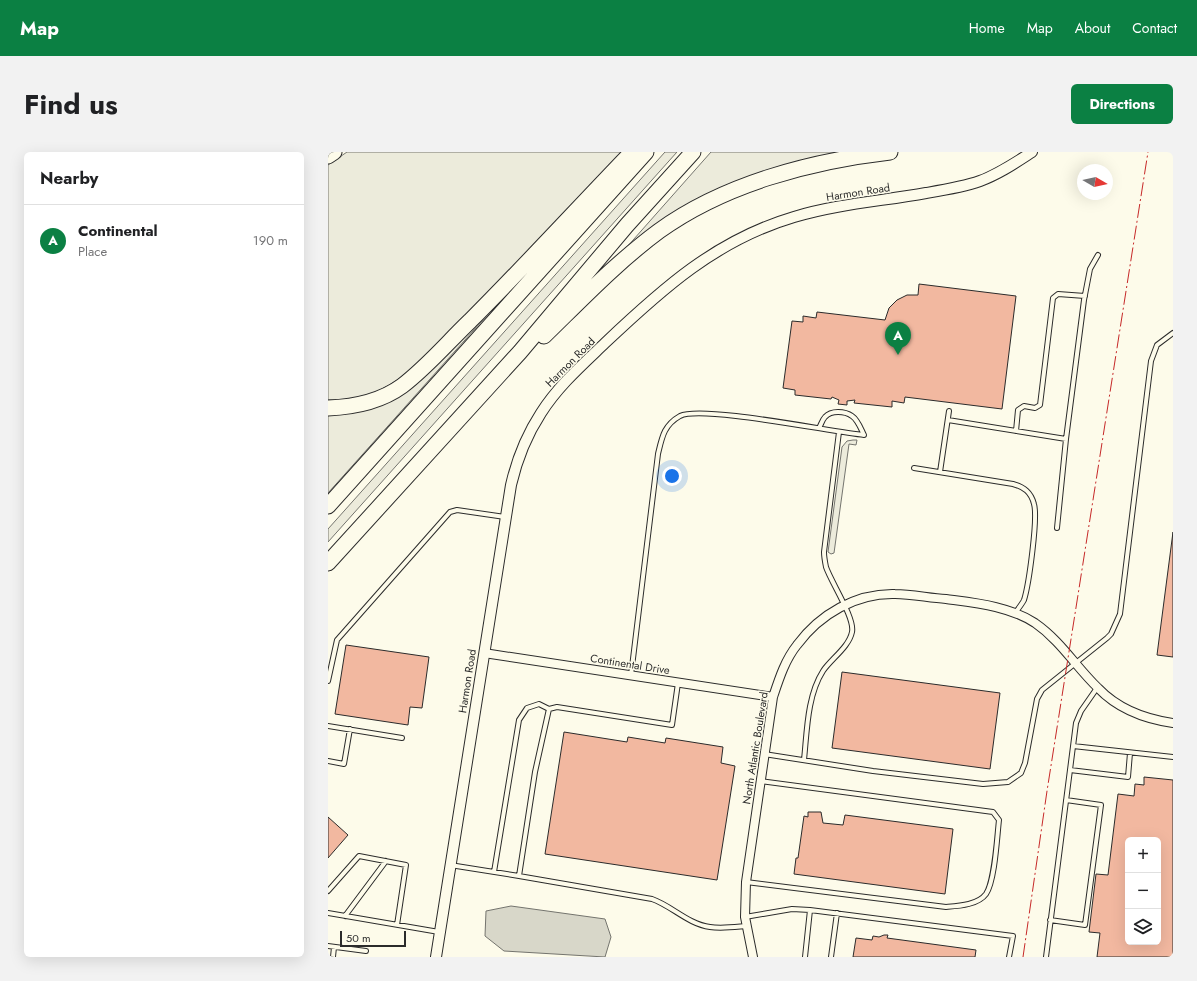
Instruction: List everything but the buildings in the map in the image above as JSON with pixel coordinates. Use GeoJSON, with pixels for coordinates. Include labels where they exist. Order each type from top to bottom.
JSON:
{"type":"FeatureCollection","features":[{"type":"Feature","properties":{"kind":"highway"},"geometry":{"type":"LineString","coordinates":[[328,156],[334,152]]}},
{"type":"Feature","properties":{"kind":"highway"},"geometry":{"type":"LineString","coordinates":[[328,408],[362,405],[390,393],[408,381],[490,300],[632,152]]}},
{"type":"Feature","properties":{"kind":"highway"},"geometry":{"type":"LineString","coordinates":[[328,506],[646,152]]}},
{"type":"Feature","properties":{"kind":"highway"},"geometry":{"type":"LineString","coordinates":[[328,563],[520,352],[627,225],[693,152]]}},
{"type":"Feature","properties":{"kind":"highway"},"geometry":{"type":"LineString","coordinates":[[520,352],[541,339],[634,251],[659,231],[682,217],[753,183],[798,168],[838,159],[890,152]]}},
{"type":"Feature","properties":{"kind":"street","name":"Harmon Road"},"geometry":{"type":"LineString","coordinates":[[436,957],[505,517],[514,470],[526,437],[560,387],[658,294],[701,261],[750,233],[793,217],[841,206],[922,194],[980,181],[1005,169],[1032,152]]}},
{"type":"Feature","properties":{"kind":"street","name":"North Atlantic Boulevard"},"geometry":{"type":"LineString","coordinates":[[753,957],[746,917],[746,882],[773,697],[783,668],[797,645],[817,624],[843,604],[872,596],[894,594],[983,603],[1015,613],[1034,623],[1056,639],[1097,688],[1111,700],[1132,713],[1173,723]]}},
{"type":"Feature","properties":{"kind":"street","name":"Continental Drive"},"geometry":{"type":"LineString","coordinates":[[484,652],[773,697]]}},
{"type":"Feature","properties":{"kind":"lane"},"geometry":{"type":"LineString","coordinates":[[1056,528],[1085,296],[1090,269],[1098,255]]}},
{"type":"Feature","properties":{"kind":"lane"},"geometry":{"type":"LineString","coordinates":[[1016,431],[1018,410],[1024,406],[1035,408],[1040,405],[1053,298],[1058,294],[1085,296]]}},
{"type":"Feature","properties":{"kind":"lane"},"geometry":{"type":"LineString","coordinates":[[764,754],[983,784],[1008,782],[1021,773],[1025,763],[1037,698],[1042,690],[1077,664],[1111,634],[1120,614],[1151,361],[1157,345],[1173,333]]}},
{"type":"Feature","properties":{"kind":"lane"},"geometry":{"type":"LineString","coordinates":[[940,472],[949,411]]}},
{"type":"Feature","properties":{"kind":"lane"},"geometry":{"type":"LineString","coordinates":[[631,675],[658,454],[662,435],[670,423],[682,415],[716,414],[864,435],[859,424],[852,416],[842,412],[833,412],[825,416],[819,428]]}},
{"type":"Feature","properties":{"kind":"lane"},"geometry":{"type":"LineString","coordinates":[[948,420],[1066,439]]}},
{"type":"Feature","properties":{"kind":"lane"},"geometry":{"type":"LineString","coordinates":[[804,760],[812,702],[816,686],[822,671],[846,643],[852,632],[850,619],[826,566],[824,552],[838,432]]}},
{"type":"Feature","properties":{"kind":"lane"},"geometry":{"type":"LineString","coordinates":[[914,468],[1023,486],[1030,494],[1034,504],[1035,515],[1028,583],[1023,601],[1015,613]]}},
{"type":"Feature","properties":{"kind":"lane"},"geometry":{"type":"LineString","coordinates":[[328,681],[337,640],[450,512],[457,510],[505,517]]}},
{"type":"Feature","properties":{"kind":"lane"},"geometry":{"type":"LineString","coordinates":[[494,872],[519,720],[527,708],[539,704],[549,709],[557,707],[672,725],[678,682]]}},
{"type":"Feature","properties":{"kind":"lane"},"geometry":{"type":"LineString","coordinates":[[1046,957],[1076,723],[1081,711],[1097,688]]}},
{"type":"Feature","properties":{"kind":"lane"},"geometry":{"type":"LineString","coordinates":[[519,876],[535,772],[549,709]]}},
{"type":"Feature","properties":{"kind":"lane"},"geometry":{"type":"LineString","coordinates":[[328,726],[402,738]]}},
{"type":"Feature","properties":{"kind":"lane"},"geometry":{"type":"LineString","coordinates":[[328,761],[344,764],[350,729]]}},
{"type":"Feature","properties":{"kind":"lane"},"geometry":{"type":"LineString","coordinates":[[1073,746],[1173,757]]}},
{"type":"Feature","properties":{"kind":"lane"},"geometry":{"type":"LineString","coordinates":[[1070,770],[1128,777],[1130,753]]}},
{"type":"Feature","properties":{"kind":"lane"},"geometry":{"type":"LineString","coordinates":[[746,882],[946,907],[968,905],[986,894],[992,877],[999,820],[993,812],[760,780]]}},
{"type":"Feature","properties":{"kind":"lane"},"geometry":{"type":"LineString","coordinates":[[1050,920],[1085,925],[1101,805],[1066,800]]}},
{"type":"Feature","properties":{"kind":"lane"},"geometry":{"type":"LineString","coordinates":[[328,890],[359,856],[406,865],[397,925]]}},
{"type":"Feature","properties":{"kind":"lane"},"geometry":{"type":"LineString","coordinates":[[345,916],[386,861]]}},
{"type":"Feature","properties":{"kind":"lane"},"geometry":{"type":"LineString","coordinates":[[450,865],[652,900],[662,903],[696,924],[711,928],[747,926]]}},
{"type":"Feature","properties":{"kind":"lane"},"geometry":{"type":"LineString","coordinates":[[746,917],[792,909],[810,910],[1013,936],[1009,957]]}},
{"type":"Feature","properties":{"kind":"lane"},"geometry":{"type":"LineString","coordinates":[[805,957],[810,910]]}},
{"type":"Feature","properties":{"kind":"lane"},"geometry":{"type":"LineString","coordinates":[[328,913],[440,932]]}},
{"type":"Feature","properties":{"kind":"lane"},"geometry":{"type":"LineString","coordinates":[[831,957],[837,913]]}},
{"type":"Feature","properties":{"kind":"lane"},"geometry":{"type":"LineString","coordinates":[[328,946],[366,951]]}},
{"type":"Feature","properties":{"kind":"lane"},"geometry":{"type":"LineString","coordinates":[[333,957],[334,947]]}},
{"type":"Feature","properties":{"kind":"shaded area"},"geometry":{"type":"Polygon","coordinates":[[[347,152],[624,152],[420,364],[388,386],[378,391],[356,398],[328,400],[328,165],[347,152]]]}},
{"type":"Feature","properties":{"kind":"shaded area"},"geometry":{"type":"Polygon","coordinates":[[[665,152],[677,152],[328,542],[328,529],[665,152]]]}},
{"type":"Feature","properties":{"kind":"shaded area"},"geometry":{"type":"Polygon","coordinates":[[[711,152],[844,152],[822,156],[626,248],[711,152]]]}},
{"type":"Feature","properties":{"kind":"shaded area"},"geometry":{"type":"Polygon","coordinates":[[[488,311],[490,312],[328,493],[328,412],[363,410],[488,311]]]}},
{"type":"Feature","properties":{"kind":"shaded area"},"geometry":{"type":"Polygon","coordinates":[[[857,440],[856,445],[849,444],[834,553],[831,554],[828,552],[842,447],[847,441],[857,440]]]}},
{"type":"Feature","properties":{"kind":"shaded area"},"geometry":{"type":"Polygon","coordinates":[[[511,906],[605,919],[611,937],[605,957],[504,951],[485,936],[486,911],[511,906]]]}},
{"type":"Feature","properties":{"kind":"power"},"geometry":{"type":"LineString","coordinates":[[1023,957],[1047,791],[1148,152]]}},
{"type":"Feature","properties":{"kind":"place","name":"Continental"},"geometry":{"type":"Point","coordinates":[898,355]}}]}
